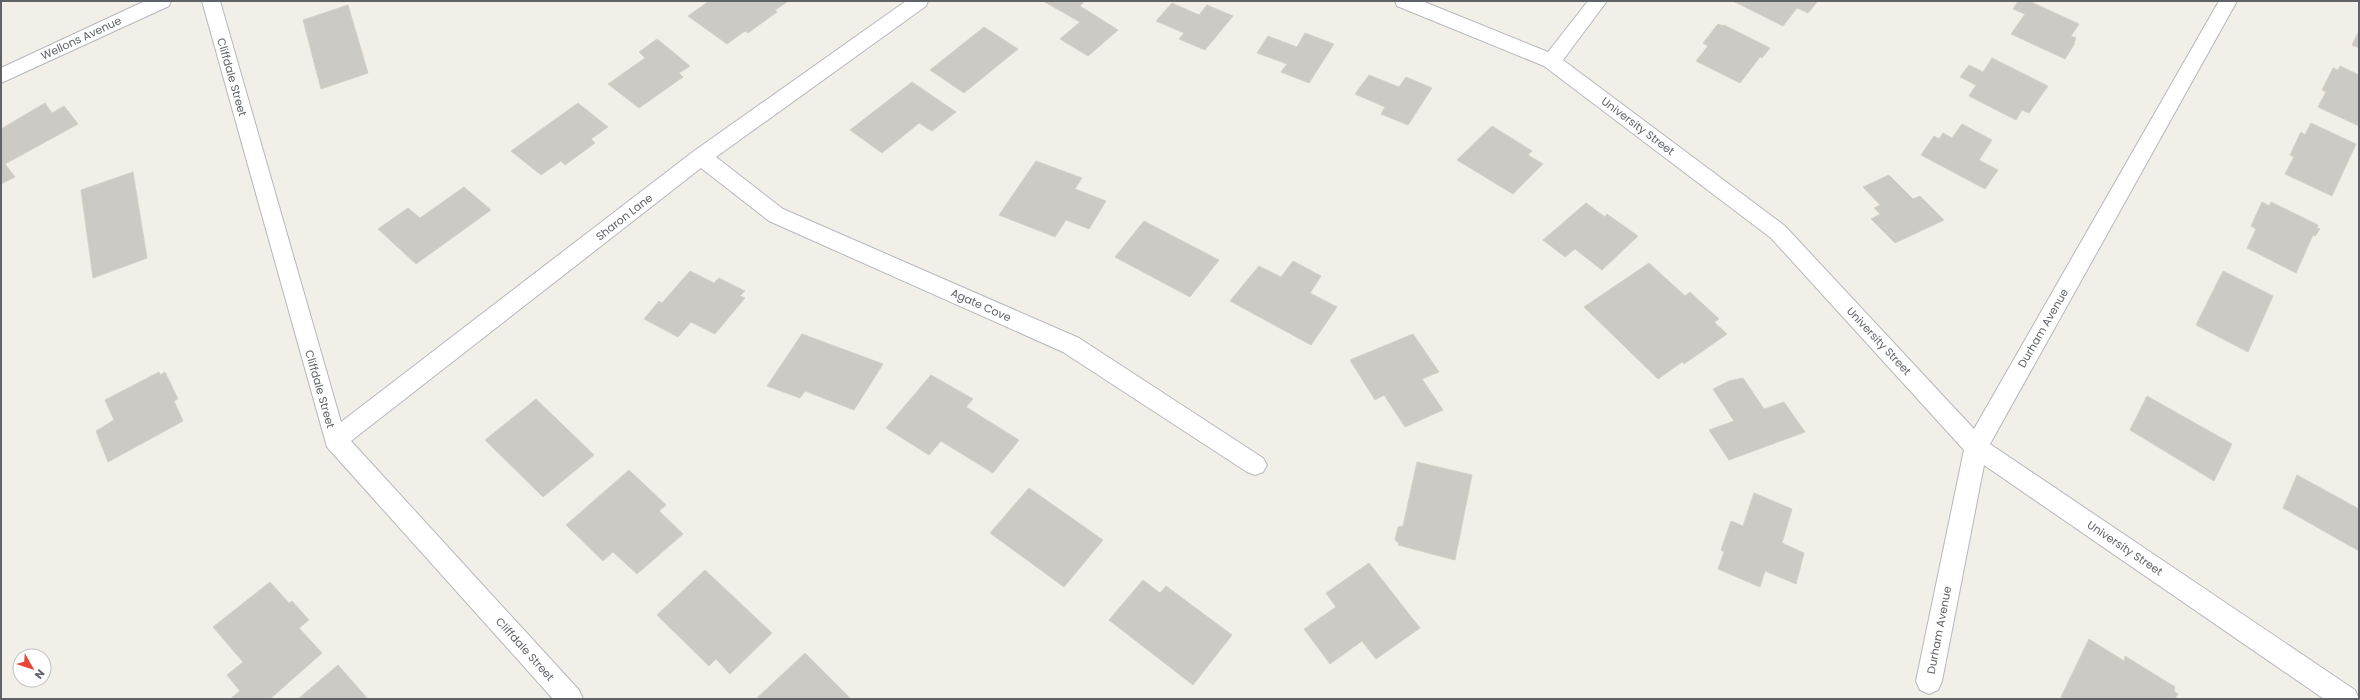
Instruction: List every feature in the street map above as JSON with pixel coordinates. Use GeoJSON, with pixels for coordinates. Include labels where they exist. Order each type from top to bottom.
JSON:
{"type":"FeatureCollection","features":[{"type":"Feature","properties":{"kind":"street","name":"Wellons Avenue"},"geometry":{"type":"LineString","coordinates":[[1,76],[162,1]]}},
{"type":"Feature","properties":{"kind":"street","name":"Cliffdale Street"},"geometry":{"type":"LineString","coordinates":[[210,1],[335,440],[570,699]]}},
{"type":"Feature","properties":{"kind":"street","name":"Sharon Lane"},"geometry":{"type":"LineString","coordinates":[[335,440],[701,157],[919,1]]}},
{"type":"Feature","properties":{"kind":"street","name":"University Street"},"geometry":{"type":"LineString","coordinates":[[1404,1],[1551,61],[1778,232],[1976,447],[2346,699]]}},
{"type":"Feature","properties":{"kind":"street"},"geometry":{"type":"LineString","coordinates":[[1551,61],[1598,1]]}},
{"type":"Feature","properties":{"kind":"street","name":"Durham Avenue"},"geometry":{"type":"LineString","coordinates":[[1929,681],[1976,447],[2228,1]]}},
{"type":"Feature","properties":{"kind":"street","name":"Agate Cove"},"geometry":{"type":"LineString","coordinates":[[701,157],[776,215],[1071,345],[1255,465]]}},
{"type":"Feature","properties":{"kind":"building"},"geometry":{"type":"Polygon","coordinates":[[[709,1],[787,2],[775,10],[777,12],[748,33],[745,31],[727,44],[688,16],[709,1]]]}},
{"type":"Feature","properties":{"kind":"building"},"geometry":{"type":"Polygon","coordinates":[[[1043,1],[1085,1],[1080,6],[1118,30],[1088,56],[1060,39],[1080,22],[1043,1]]]}},
{"type":"Feature","properties":{"kind":"building"},"geometry":{"type":"Polygon","coordinates":[[[1733,1],[1818,1],[1808,13],[1797,8],[1783,26],[1733,1]]]}},
{"type":"Feature","properties":{"kind":"building"},"geometry":{"type":"Polygon","coordinates":[[[2018,1],[2029,1],[2079,24],[2071,36],[2076,38],[2075,43],[2065,59],[2011,34],[2025,14],[2013,9],[2018,1]]]}},
{"type":"Feature","properties":{"kind":"building"},"geometry":{"type":"Polygon","coordinates":[[[1172,3],[1199,15],[1207,5],[1233,16],[1205,50],[1179,39],[1184,33],[1156,21],[1172,3]]]}},
{"type":"Feature","properties":{"kind":"building"},"geometry":{"type":"Polygon","coordinates":[[[348,5],[368,73],[321,89],[303,20],[348,5]]]}},
{"type":"Feature","properties":{"kind":"building"},"geometry":{"type":"Polygon","coordinates":[[[1718,24],[1724,25],[1770,48],[1762,58],[1760,57],[1740,83],[1696,61],[1708,46],[1703,43],[1718,24]]]}},
{"type":"Feature","properties":{"kind":"building"},"geometry":{"type":"Polygon","coordinates":[[[984,27],[1018,49],[964,93],[930,70],[984,27]]]}},
{"type":"Feature","properties":{"kind":"building"},"geometry":{"type":"Polygon","coordinates":[[[2359,31],[2359,48],[2352,45],[2359,31]]]}},
{"type":"Feature","properties":{"kind":"building"},"geometry":{"type":"Polygon","coordinates":[[[1305,33],[1334,44],[1309,83],[1281,72],[1287,64],[1257,53],[1268,36],[1297,47],[1305,33]]]}},
{"type":"Feature","properties":{"kind":"building"},"geometry":{"type":"Polygon","coordinates":[[[657,39],[690,66],[679,73],[683,77],[639,108],[608,84],[645,58],[639,52],[657,39]]]}},
{"type":"Feature","properties":{"kind":"building"},"geometry":{"type":"Polygon","coordinates":[[[1992,58],[2048,86],[2029,113],[2022,110],[2016,120],[1969,96],[1976,85],[1960,77],[1969,65],[1983,72],[1992,58]]]}},
{"type":"Feature","properties":{"kind":"building"},"geometry":{"type":"Polygon","coordinates":[[[2340,66],[2359,75],[2359,126],[2318,107],[2326,92],[2322,90],[2333,68],[2338,70],[2340,66]]]}},
{"type":"Feature","properties":{"kind":"building"},"geometry":{"type":"Polygon","coordinates":[[[1369,75],[1399,87],[1406,77],[1432,88],[1408,125],[1381,114],[1385,107],[1355,94],[1369,75]]]}},
{"type":"Feature","properties":{"kind":"building"},"geometry":{"type":"Polygon","coordinates":[[[912,82],[956,112],[932,131],[919,123],[882,153],[850,130],[912,82]]]}},
{"type":"Feature","properties":{"kind":"building"},"geometry":{"type":"Polygon","coordinates":[[[45,103],[52,113],[64,106],[78,124],[5,164],[15,177],[1,184],[1,129],[45,103]]]}},
{"type":"Feature","properties":{"kind":"building"},"geometry":{"type":"Polygon","coordinates":[[[578,103],[608,127],[591,139],[595,143],[565,165],[561,161],[541,175],[511,151],[578,103]]]}},
{"type":"Feature","properties":{"kind":"building"},"geometry":{"type":"Polygon","coordinates":[[[2311,123],[2356,144],[2332,196],[2285,174],[2294,157],[2290,155],[2301,132],[2305,135],[2311,123]]]}},
{"type":"Feature","properties":{"kind":"building"},"geometry":{"type":"Polygon","coordinates":[[[1962,124],[1992,140],[1979,160],[1998,170],[1985,189],[1921,155],[1934,136],[1939,139],[1943,133],[1952,138],[1962,124]]]}},
{"type":"Feature","properties":{"kind":"building"},"geometry":{"type":"Polygon","coordinates":[[[1492,126],[1532,151],[1528,155],[1543,164],[1513,194],[1457,160],[1492,126]]]}},
{"type":"Feature","properties":{"kind":"building"},"geometry":{"type":"Polygon","coordinates":[[[1036,161],[1082,178],[1075,189],[1106,201],[1089,229],[1066,220],[1055,237],[999,215],[1036,161]]]}},
{"type":"Feature","properties":{"kind":"building"},"geometry":{"type":"Polygon","coordinates":[[[133,172],[147,258],[93,278],[81,190],[133,172]]]}},
{"type":"Feature","properties":{"kind":"building"},"geometry":{"type":"Polygon","coordinates":[[[1889,175],[1913,199],[1920,196],[1944,220],[1895,243],[1871,219],[1880,214],[1874,208],[1880,205],[1863,187],[1889,175]]]}},
{"type":"Feature","properties":{"kind":"building"},"geometry":{"type":"Polygon","coordinates":[[[464,187],[491,210],[416,264],[378,229],[408,208],[420,218],[464,187]]]}},
{"type":"Feature","properties":{"kind":"building"},"geometry":{"type":"Polygon","coordinates":[[[2262,202],[2269,206],[2271,202],[2318,225],[2317,228],[2320,229],[2315,236],[2313,235],[2296,273],[2247,248],[2256,229],[2251,226],[2262,202]]]}},
{"type":"Feature","properties":{"kind":"building"},"geometry":{"type":"Polygon","coordinates":[[[1586,203],[1605,217],[1607,214],[1638,236],[1602,270],[1575,249],[1565,257],[1543,240],[1586,203]]]}},
{"type":"Feature","properties":{"kind":"building"},"geometry":{"type":"Polygon","coordinates":[[[1144,221],[1219,260],[1190,297],[1115,257],[1144,221]]]}},
{"type":"Feature","properties":{"kind":"building"},"geometry":{"type":"Polygon","coordinates":[[[1293,261],[1321,276],[1310,293],[1337,307],[1311,345],[1230,301],[1259,266],[1281,277],[1293,261]]]}},
{"type":"Feature","properties":{"kind":"building"},"geometry":{"type":"Polygon","coordinates":[[[1649,263],[1685,296],[1690,292],[1719,319],[1714,322],[1727,334],[1684,364],[1682,362],[1658,379],[1584,307],[1649,263]]]}},
{"type":"Feature","properties":{"kind":"building"},"geometry":{"type":"Polygon","coordinates":[[[690,271],[714,283],[719,278],[745,291],[740,296],[745,298],[715,334],[691,322],[678,337],[644,319],[659,301],[662,303],[690,271]]]}},
{"type":"Feature","properties":{"kind":"building"},"geometry":{"type":"Polygon","coordinates":[[[2223,271],[2273,296],[2248,352],[2196,325],[2223,271]]]}},
{"type":"Feature","properties":{"kind":"building"},"geometry":{"type":"Polygon","coordinates":[[[802,334],[883,364],[854,410],[805,391],[800,398],[767,386],[802,334]]]}},
{"type":"Feature","properties":{"kind":"building"},"geometry":{"type":"Polygon","coordinates":[[[1413,334],[1439,372],[1422,379],[1443,410],[1405,427],[1384,395],[1375,400],[1350,360],[1413,334]]]}},
{"type":"Feature","properties":{"kind":"building"},"geometry":{"type":"Polygon","coordinates":[[[159,372],[160,375],[165,372],[178,399],[174,401],[183,421],[108,462],[96,431],[114,420],[105,400],[159,372]]]}},
{"type":"Feature","properties":{"kind":"building"},"geometry":{"type":"Polygon","coordinates":[[[931,375],[973,399],[966,407],[1019,440],[993,473],[941,441],[929,455],[886,428],[931,375]]]}},
{"type":"Feature","properties":{"kind":"building"},"geometry":{"type":"Polygon","coordinates":[[[1743,378],[1764,409],[1784,402],[1805,432],[1729,460],[1709,430],[1734,421],[1713,389],[1729,381],[1743,378]]]}},
{"type":"Feature","properties":{"kind":"building"},"geometry":{"type":"Polygon","coordinates":[[[2147,396],[2232,444],[2214,481],[2130,430],[2147,396]]]}},
{"type":"Feature","properties":{"kind":"building"},"geometry":{"type":"Polygon","coordinates":[[[536,399],[594,455],[543,497],[485,440],[536,399]]]}},
{"type":"Feature","properties":{"kind":"building"},"geometry":{"type":"Polygon","coordinates":[[[1417,462],[1472,475],[1455,560],[1398,545],[1399,543],[1395,540],[1398,527],[1403,526],[1417,462]]]}},
{"type":"Feature","properties":{"kind":"building"},"geometry":{"type":"Polygon","coordinates":[[[629,470],[666,505],[659,511],[683,534],[637,574],[613,552],[603,561],[566,525],[629,470]]]}},
{"type":"Feature","properties":{"kind":"building"},"geometry":{"type":"Polygon","coordinates":[[[2297,475],[2359,509],[2359,551],[2283,508],[2297,475]]]}},
{"type":"Feature","properties":{"kind":"building"},"geometry":{"type":"Polygon","coordinates":[[[1029,488],[1103,540],[1064,587],[990,533],[1029,488]]]}},
{"type":"Feature","properties":{"kind":"building"},"geometry":{"type":"Polygon","coordinates":[[[1754,493],[1792,509],[1782,543],[1804,553],[1796,584],[1765,571],[1760,587],[1718,569],[1724,552],[1721,550],[1731,521],[1743,526],[1754,493]]]}},
{"type":"Feature","properties":{"kind":"building"},"geometry":{"type":"Polygon","coordinates":[[[1369,563],[1420,628],[1376,659],[1362,641],[1330,664],[1304,629],[1336,607],[1326,593],[1369,563]]]}},
{"type":"Feature","properties":{"kind":"building"},"geometry":{"type":"Polygon","coordinates":[[[705,570],[772,633],[730,674],[716,659],[709,666],[657,615],[705,570]]]}},
{"type":"Feature","properties":{"kind":"building"},"geometry":{"type":"Polygon","coordinates":[[[1143,580],[1160,593],[1166,586],[1232,635],[1193,685],[1109,620],[1143,580]]]}},
{"type":"Feature","properties":{"kind":"building"},"geometry":{"type":"Polygon","coordinates":[[[270,582],[289,603],[292,601],[309,620],[299,628],[322,653],[270,699],[230,699],[240,691],[227,675],[243,662],[213,627],[270,582]]]}},
{"type":"Feature","properties":{"kind":"building"},"geometry":{"type":"Polygon","coordinates":[[[2089,639],[2124,661],[2125,656],[2175,687],[2174,691],[2178,694],[2175,699],[2060,699],[2089,639]]]}},
{"type":"Feature","properties":{"kind":"building"},"geometry":{"type":"Polygon","coordinates":[[[805,653],[851,699],[756,699],[805,653]]]}},
{"type":"Feature","properties":{"kind":"building"},"geometry":{"type":"Polygon","coordinates":[[[338,665],[368,699],[298,699],[338,665]]]}}]}
